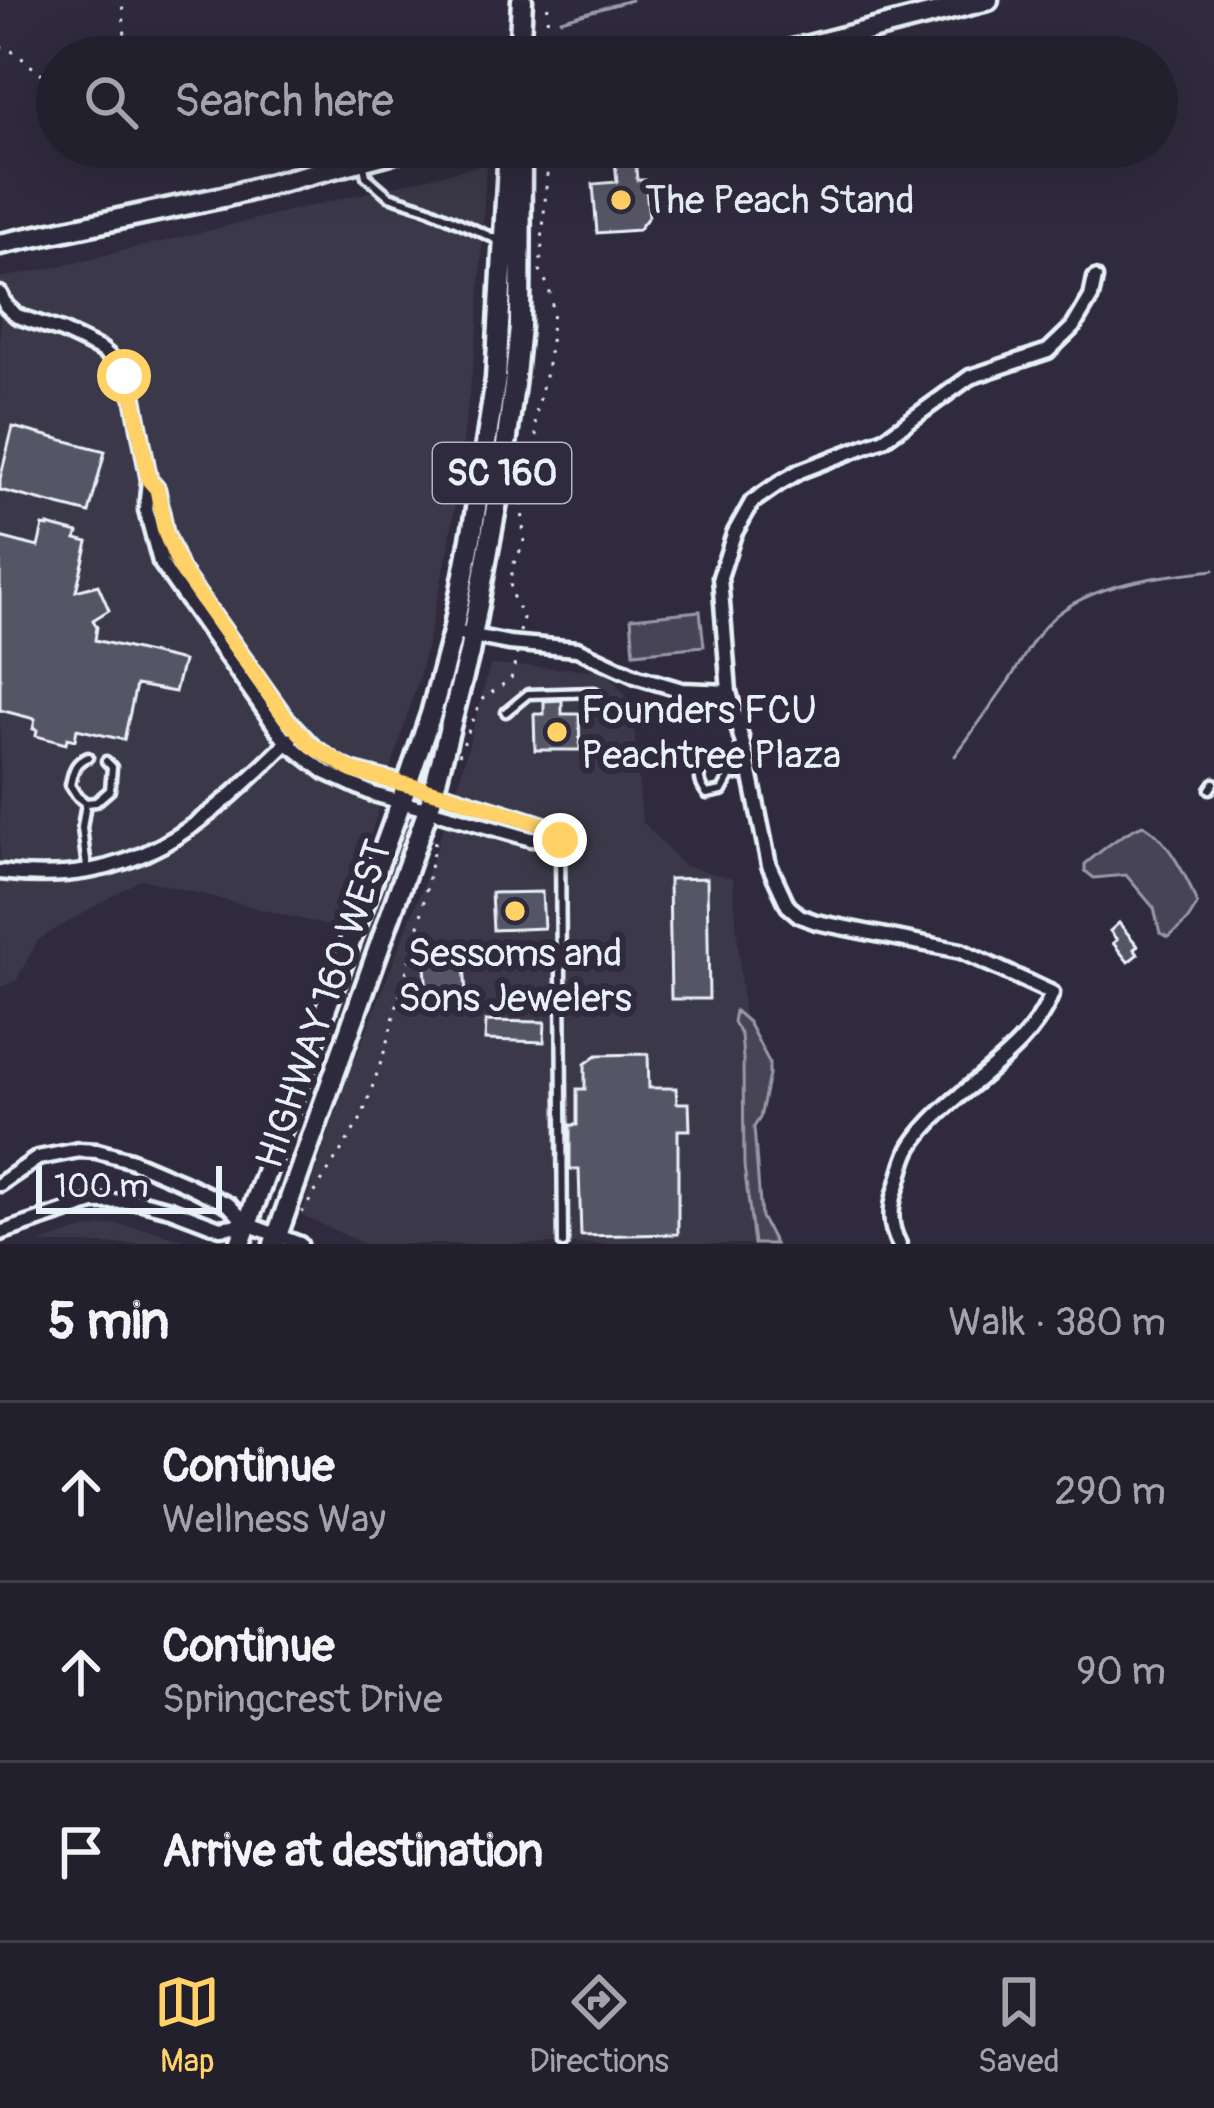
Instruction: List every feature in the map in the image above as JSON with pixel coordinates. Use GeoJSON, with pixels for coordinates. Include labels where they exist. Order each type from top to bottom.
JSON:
{"type":"FeatureCollection","features":[{"type":"Feature","properties":{"kind":"main road"},"geometry":{"type":"LineString","coordinates":[[520,36],[522,0]]}},
{"type":"Feature","properties":{"kind":"main road"},"geometry":{"type":"LineString","coordinates":[[847,36],[988,0]]}},
{"type":"Feature","properties":{"kind":"main road"},"geometry":{"type":"LineString","coordinates":[[0,244],[223,197],[330,168]]}},
{"type":"Feature","properties":{"kind":"main road","name":"HIGHWAY 160 WEST"},"geometry":{"type":"LineString","coordinates":[[240,1244],[416,797],[431,714],[463,634],[473,528],[496,380],[507,168]]}},
{"type":"Feature","properties":{"kind":"main road","name":"HIGHWAY 160 WEST"},"geometry":{"type":"LineString","coordinates":[[276,1239],[416,797],[502,476],[520,327],[521,168]]}},
{"type":"Feature","properties":{"kind":"street"},"geometry":{"type":"LineString","coordinates":[[892,1240],[891,1206],[910,1147],[946,1107],[1028,1034],[1052,993],[961,951],[816,922],[788,905],[769,865],[729,692],[720,577],[734,535],[752,502],[800,472],[884,439],[970,377],[1048,351],[1073,327],[1096,278]]}},
{"type":"Feature","properties":{"kind":"street"},"geometry":{"type":"LineString","coordinates":[[0,294],[16,316],[103,350],[117,364],[133,395],[149,480],[149,525],[160,562],[261,683],[292,738]]}},
{"type":"Feature","properties":{"kind":"street"},"geometry":{"type":"LineString","coordinates":[[149,480],[157,489],[165,532],[189,595],[209,633],[292,738],[336,763],[416,797],[559,835]]}},
{"type":"Feature","properties":{"kind":"street"},"geometry":{"type":"LineString","coordinates":[[463,634],[577,650],[682,690],[729,692]]}},
{"type":"Feature","properties":{"kind":"street"},"geometry":{"type":"LineString","coordinates":[[0,872],[34,876],[88,871],[118,865],[172,841],[226,802],[292,738]]}},
{"type":"Feature","properties":{"kind":"street"},"geometry":{"type":"LineString","coordinates":[[0,1184],[38,1158],[98,1151],[184,1183],[229,1205],[248,1224],[276,1239],[300,1244]]}},
{"type":"Feature","properties":{"kind":"street"},"geometry":{"type":"LineString","coordinates":[[0,1234],[93,1202],[138,1201],[220,1228],[248,1224]]}},
{"type":"Feature","properties":{"kind":"lane"},"geometry":{"type":"LineString","coordinates":[[365,168],[366,176],[389,196],[503,242]]}},
{"type":"Feature","properties":{"kind":"lane"},"geometry":{"type":"LineString","coordinates":[[149,525],[157,530],[166,555],[180,568]]}},
{"type":"Feature","properties":{"kind":"lane"},"geometry":{"type":"LineString","coordinates":[[209,633],[224,640],[261,683]]}},
{"type":"Feature","properties":{"kind":"lane"},"geometry":{"type":"LineString","coordinates":[[506,712],[527,694],[596,692],[608,707]]}},
{"type":"Feature","properties":{"kind":"lane"},"geometry":{"type":"LineString","coordinates":[[88,757],[74,767],[70,785],[86,803],[96,802],[110,790],[112,767],[106,761]]}},
{"type":"Feature","properties":{"kind":"lane"},"geometry":{"type":"LineString","coordinates":[[715,758],[730,776],[722,791],[706,794],[700,782],[701,766],[715,758]]}},
{"type":"Feature","properties":{"kind":"lane"},"geometry":{"type":"LineString","coordinates":[[730,776],[750,774]]}},
{"type":"Feature","properties":{"kind":"lane"},"geometry":{"type":"LineString","coordinates":[[86,803],[82,844],[88,871]]}},
{"type":"Feature","properties":{"kind":"lane"},"geometry":{"type":"LineString","coordinates":[[559,835],[563,1244]]}},
{"type":"Feature","properties":{"kind":"path"},"geometry":{"type":"LineString","coordinates":[[122,0],[125,36]]}},
{"type":"Feature","properties":{"kind":"path"},"geometry":{"type":"LineString","coordinates":[[547,36],[548,0]]}},
{"type":"Feature","properties":{"kind":"path"},"geometry":{"type":"LineString","coordinates":[[0,47],[16,52],[36,69]]}},
{"type":"Feature","properties":{"kind":"path"},"geometry":{"type":"LineString","coordinates":[[457,758],[481,700],[511,679],[523,618],[510,591],[513,565],[524,543],[522,504],[537,452],[535,418],[548,364],[553,310],[540,270],[548,168]]}},
{"type":"Feature","properties":{"kind":"path"},"geometry":{"type":"LineString","coordinates":[[302,1215],[352,1136],[368,1101],[420,922],[433,833]]}},
{"type":"Feature","properties":{"kind":"shaded area"},"geometry":{"type":"Polygon","coordinates":[[[469,168],[486,168],[478,327],[449,548],[419,678],[336,928],[141,879],[38,940],[16,981],[0,987],[0,278],[469,168]]]}},
{"type":"Feature","properties":{"kind":"shaded area"},"geometry":{"type":"Polygon","coordinates":[[[700,611],[704,646],[634,653],[631,618],[700,611]]]}},
{"type":"Feature","properties":{"kind":"shaded area"},"geometry":{"type":"Polygon","coordinates":[[[490,665],[605,670],[632,703],[642,821],[684,866],[733,878],[761,1244],[364,1244],[301,1215],[457,788],[490,665]]]}},
{"type":"Feature","properties":{"kind":"shaded area"},"geometry":{"type":"Polygon","coordinates":[[[1143,825],[1176,860],[1197,905],[1169,937],[1160,933],[1154,908],[1126,875],[1094,878],[1085,871],[1085,864],[1098,853],[1143,825]]]}},
{"type":"Feature","properties":{"kind":"shaded area"},"geometry":{"type":"Polygon","coordinates":[[[735,1011],[748,1022],[769,1062],[760,1118],[754,1127],[761,1217],[775,1244],[754,1244],[744,1166],[743,1058],[741,1035],[733,1022],[735,1011]]]}},
{"type":"Feature","properties":{"kind":"shaded area"},"geometry":{"type":"Polygon","coordinates":[[[115,1224],[152,1230],[196,1244],[38,1244],[115,1224]]]}},
{"type":"Feature","properties":{"kind":"building","name":"The Peach Stand"},"geometry":{"type":"Polygon","coordinates":[[[616,168],[636,168],[637,180],[645,180],[649,216],[638,230],[597,233],[593,184],[617,182],[616,168]]]}},
{"type":"Feature","properties":{"kind":"building"},"geometry":{"type":"Polygon","coordinates":[[[13,427],[105,451],[89,513],[0,490],[13,427]]]}},
{"type":"Feature","properties":{"kind":"building"},"geometry":{"type":"Polygon","coordinates":[[[43,526],[78,533],[76,539],[88,542],[76,591],[98,585],[109,610],[93,620],[95,640],[183,661],[175,692],[136,685],[124,740],[77,729],[75,740],[67,738],[66,744],[36,736],[35,719],[0,710],[0,537],[38,547],[43,526]]]}},
{"type":"Feature","properties":{"kind":"building","name":"Founders FCU Peachtree Plaza"},"geometry":{"type":"Polygon","coordinates":[[[562,700],[562,714],[579,714],[580,750],[535,750],[534,714],[544,714],[544,701],[562,700]]]}},
{"type":"Feature","properties":{"kind":"building"},"geometry":{"type":"Polygon","coordinates":[[[707,878],[709,999],[671,999],[669,879],[707,878]]]}},
{"type":"Feature","properties":{"kind":"building"},"geometry":{"type":"Polygon","coordinates":[[[542,892],[544,928],[493,930],[491,893],[542,892]]]}},
{"type":"Feature","properties":{"kind":"building"},"geometry":{"type":"Polygon","coordinates":[[[1119,923],[1138,946],[1134,949],[1138,954],[1128,962],[1110,931],[1119,923]]]}},
{"type":"Feature","properties":{"kind":"building"},"geometry":{"type":"Polygon","coordinates":[[[463,947],[466,994],[427,996],[424,949],[463,947]]]}},
{"type":"Feature","properties":{"kind":"building"},"geometry":{"type":"Polygon","coordinates":[[[486,1021],[545,1022],[544,1042],[485,1040],[486,1021]]]}},
{"type":"Feature","properties":{"kind":"building"},"geometry":{"type":"Polygon","coordinates":[[[648,1054],[649,1088],[676,1088],[677,1103],[689,1103],[690,1130],[678,1130],[678,1234],[581,1236],[579,1169],[570,1169],[570,1125],[577,1125],[577,1089],[585,1089],[585,1064],[597,1055],[648,1054]]]}},
{"type":"Feature","properties":{"kind":"waterway"},"geometry":{"type":"LineString","coordinates":[[561,20],[631,0]]}},
{"type":"Feature","properties":{"kind":"waterway"},"geometry":{"type":"LineString","coordinates":[[955,756],[1040,632],[1069,606],[1129,583],[1214,570]]}},
{"type":"Feature","properties":{"kind":"place","name":"The Peach Stand"},"geometry":{"type":"Point","coordinates":[621,200]}},
{"type":"Feature","properties":{"kind":"place","name":"Founders FCU Peachtree Plaza"},"geometry":{"type":"Point","coordinates":[557,732]}},
{"type":"Feature","properties":{"kind":"place","name":"Sessoms and Sons Jewelers"},"geometry":{"type":"Point","coordinates":[515,911]}},
{"type":"Feature","properties":{"kind":"route"},"geometry":{"type":"LineString","coordinates":[[124,376],[133,395],[149,480],[157,489],[174,558],[301,736],[353,771],[559,830],[560,840]]}}]}
